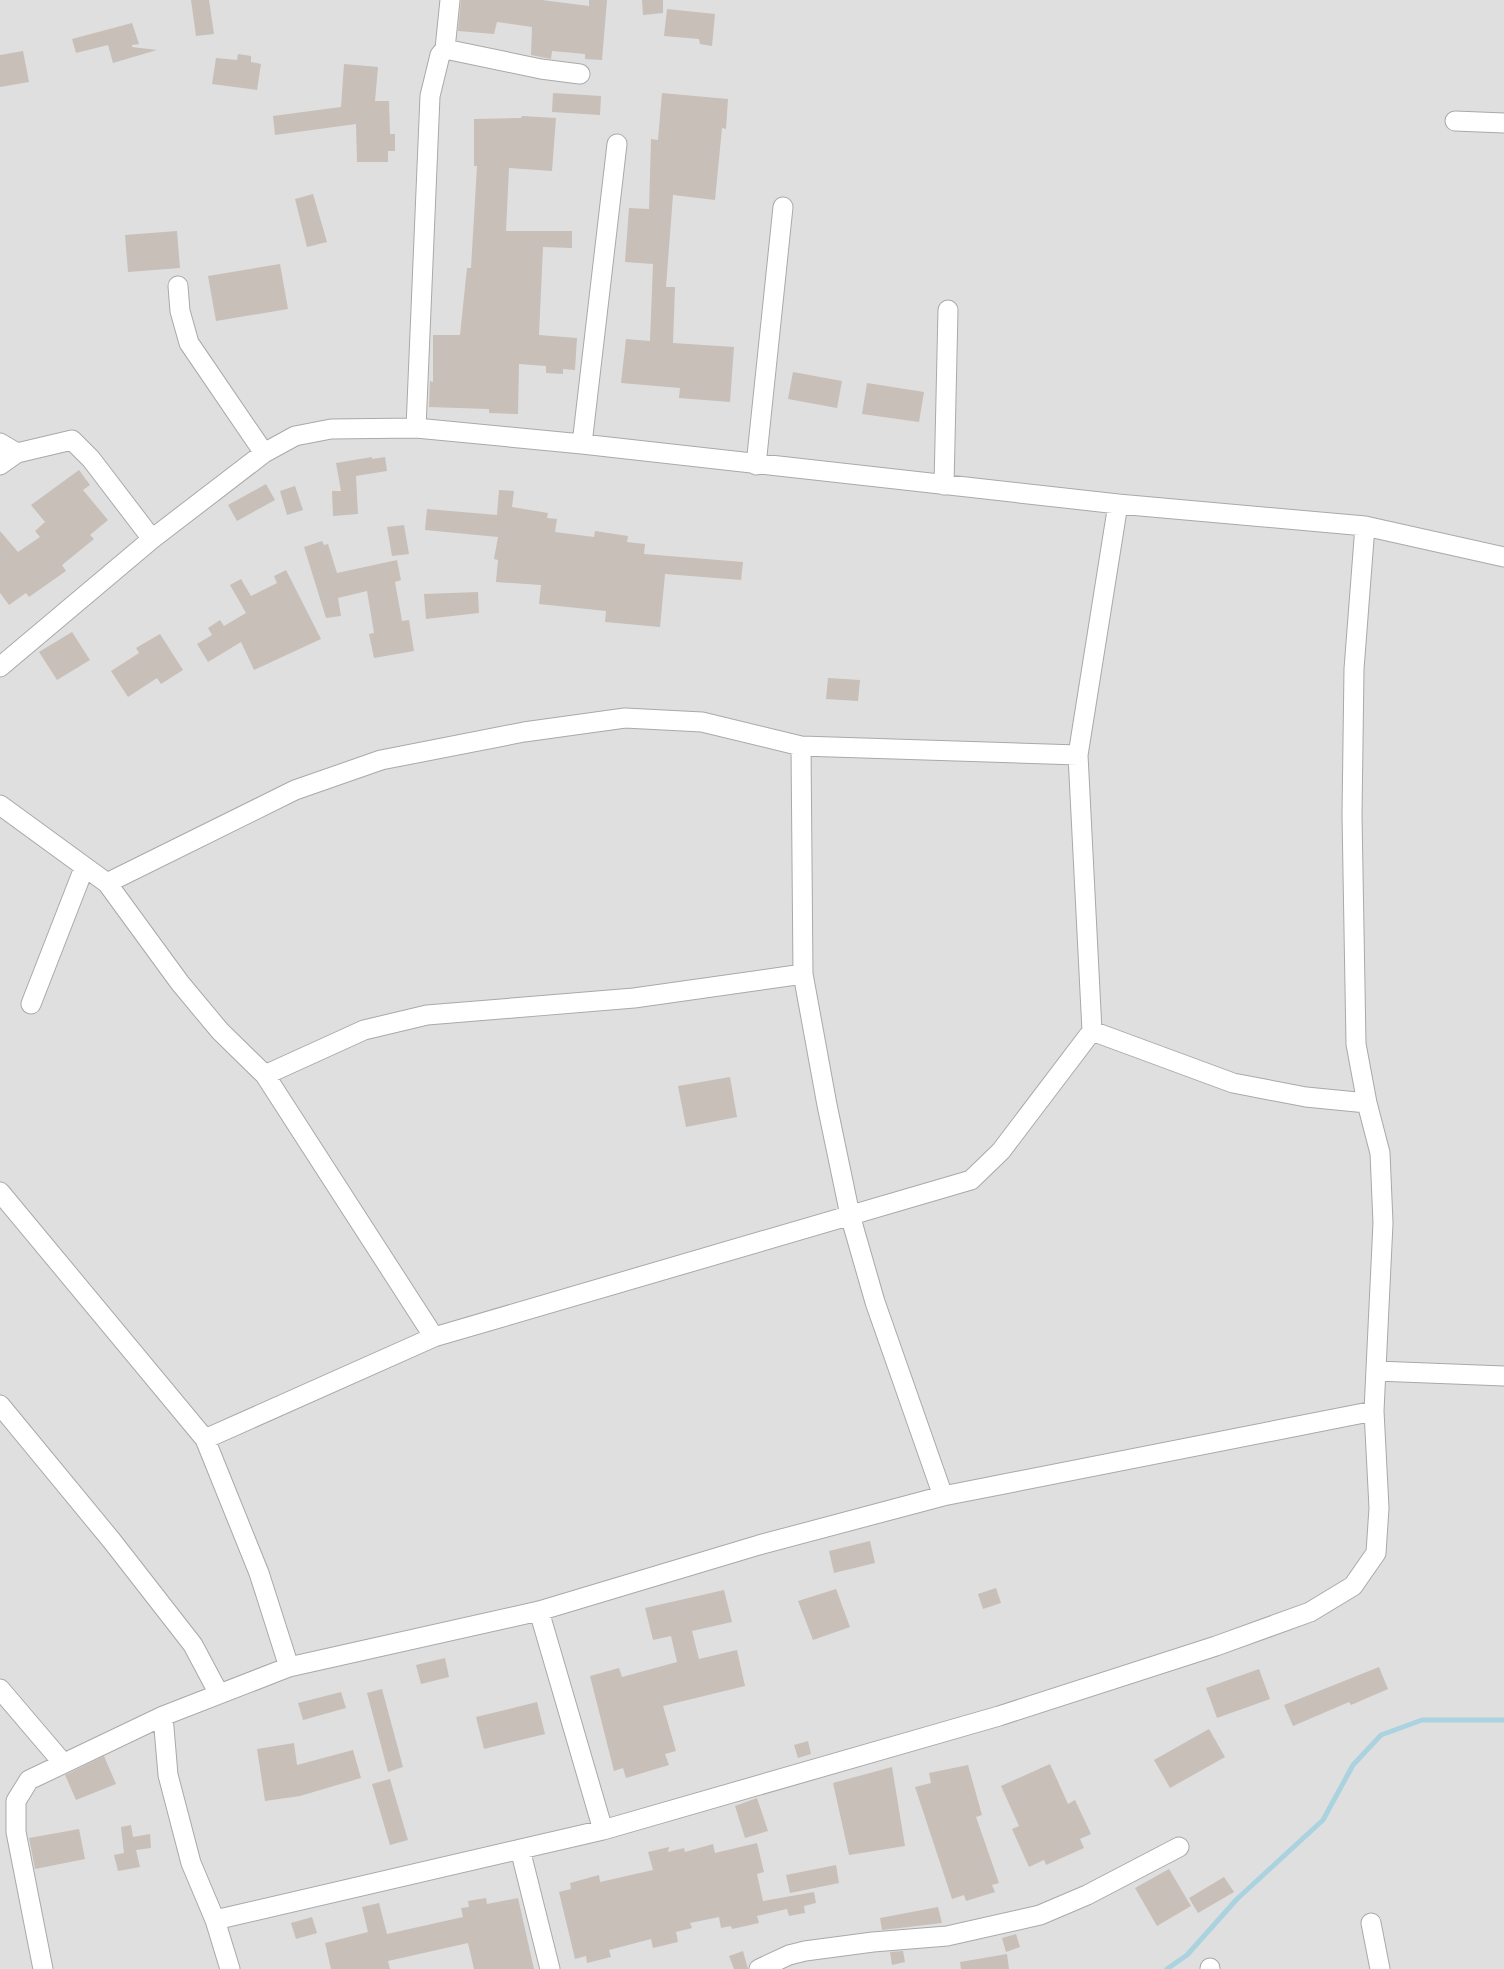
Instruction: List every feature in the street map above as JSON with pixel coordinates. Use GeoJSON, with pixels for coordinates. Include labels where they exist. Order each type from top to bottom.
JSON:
{"type":"FeatureCollection","features":[{"type":"Feature","properties":{"kind":"street"},"geometry":{"type":"LineString","coordinates":[[416,428],[430,96],[440,55],[445,49],[450,0]]}},
{"type":"Feature","properties":{"kind":"street"},"geometry":{"type":"LineString","coordinates":[[445,49],[540,69],[580,74]]}},
{"type":"Feature","properties":{"kind":"street"},"geometry":{"type":"LineString","coordinates":[[1455,121],[1504,123]]}},
{"type":"Feature","properties":{"kind":"street"},"geometry":{"type":"LineString","coordinates":[[582,444],[617,144]]}},
{"type":"Feature","properties":{"kind":"street"},"geometry":{"type":"LineString","coordinates":[[756,465],[783,207]]}},
{"type":"Feature","properties":{"kind":"street"},"geometry":{"type":"LineString","coordinates":[[178,286],[180,310],[189,343],[264,453]]}},
{"type":"Feature","properties":{"kind":"street"},"geometry":{"type":"LineString","coordinates":[[944,485],[948,310]]}},
{"type":"Feature","properties":{"kind":"street"},"geometry":{"type":"LineString","coordinates":[[0,667],[152,539],[264,453],[295,436],[331,429],[416,428],[582,444],[756,465],[1118,504],[1365,526],[1504,557]]}},
{"type":"Feature","properties":{"kind":"street"},"geometry":{"type":"LineString","coordinates":[[0,464],[17,452],[72,440],[91,459],[152,539]]}},
{"type":"Feature","properties":{"kind":"street"},"geometry":{"type":"LineString","coordinates":[[0,443],[17,452]]}},
{"type":"Feature","properties":{"kind":"street"},"geometry":{"type":"LineString","coordinates":[[205,1439],[434,1337],[850,1215],[926,1195],[971,1180],[1001,1152],[1092,1031],[1078,755],[1118,504]]}},
{"type":"Feature","properties":{"kind":"street"},"geometry":{"type":"LineString","coordinates":[[215,1920],[603,1830],[999,1716],[1216,1646],[1310,1612],[1353,1586],[1376,1553],[1379,1508],[1374,1411],[1382,1223],[1380,1154],[1367,1103],[1356,1044],[1352,815],[1354,669],[1365,526]]}},
{"type":"Feature","properties":{"kind":"street"},"geometry":{"type":"LineString","coordinates":[[107,883],[295,790],[381,760],[524,732],[625,718],[702,722],[801,746],[1078,755]]}},
{"type":"Feature","properties":{"kind":"street"},"geometry":{"type":"LineString","coordinates":[[801,746],[803,974],[826,1105],[850,1215],[875,1302],[943,1496]]}},
{"type":"Feature","properties":{"kind":"street"},"geometry":{"type":"LineString","coordinates":[[0,805],[107,883],[180,983],[220,1031],[265,1075],[434,1337]]}},
{"type":"Feature","properties":{"kind":"street"},"geometry":{"type":"LineString","coordinates":[[31,1004],[84,868]]}},
{"type":"Feature","properties":{"kind":"street"},"geometry":{"type":"LineString","coordinates":[[265,1075],[364,1030],[427,1014],[634,998],[803,974]]}},
{"type":"Feature","properties":{"kind":"street"},"geometry":{"type":"LineString","coordinates":[[1092,1031],[1232,1083],[1306,1097],[1367,1103]]}},
{"type":"Feature","properties":{"kind":"street"},"geometry":{"type":"LineString","coordinates":[[2,1200],[205,1439],[259,1574],[289,1667]]}},
{"type":"Feature","properties":{"kind":"street"},"geometry":{"type":"LineString","coordinates":[[1376,1371],[1504,1376]]}},
{"type":"Feature","properties":{"kind":"street"},"geometry":{"type":"LineString","coordinates":[[0,1405],[112,1541],[193,1645],[219,1694]]}},
{"type":"Feature","properties":{"kind":"street"},"geometry":{"type":"LineString","coordinates":[[43,1969],[16,1832],[16,1801],[29,1780],[163,1716],[289,1667],[539,1610],[759,1545],[943,1496],[1374,1411]]}},
{"type":"Feature","properties":{"kind":"street"},"geometry":{"type":"LineString","coordinates":[[539,1610],[603,1830]]}},
{"type":"Feature","properties":{"kind":"street"},"geometry":{"type":"LineString","coordinates":[[0,1688],[63,1763]]}},
{"type":"Feature","properties":{"kind":"street"},"geometry":{"type":"LineString","coordinates":[[163,1716],[168,1775],[191,1862],[215,1920],[230,1969]]}},
{"type":"Feature","properties":{"kind":"street"},"geometry":{"type":"LineString","coordinates":[[759,1969],[789,1955],[805,1951],[874,1942],[948,1936],[1040,1914],[1087,1895],[1178,1847]]}},
{"type":"Feature","properties":{"kind":"street"},"geometry":{"type":"LineString","coordinates":[[520,1849],[550,1969]]}},
{"type":"Feature","properties":{"kind":"street"},"geometry":{"type":"LineString","coordinates":[[1371,1923],[1380,1969]]}},
{"type":"Feature","properties":{"kind":"shaded area"},"geometry":{"type":"Polygon","coordinates":[[[0,0],[1504,0],[1504,1969],[0,1969],[0,0]]]}},
{"type":"Feature","properties":{"kind":"building"},"geometry":{"type":"Polygon","coordinates":[[[191,0],[209,0],[214,34],[196,36],[191,0]]]}},
{"type":"Feature","properties":{"kind":"building"},"geometry":{"type":"Polygon","coordinates":[[[461,0],[542,0],[589,6],[589,0],[607,0],[602,60],[585,59],[585,54],[552,51],[551,59],[531,55],[532,27],[497,22],[494,34],[458,31],[461,0]]]}},
{"type":"Feature","properties":{"kind":"building"},"geometry":{"type":"Polygon","coordinates":[[[642,0],[663,0],[663,13],[643,15],[642,0]]]}},
{"type":"Feature","properties":{"kind":"building"},"geometry":{"type":"Polygon","coordinates":[[[667,9],[715,14],[712,46],[700,44],[699,39],[664,36],[667,9]]]}},
{"type":"Feature","properties":{"kind":"building"},"geometry":{"type":"Polygon","coordinates":[[[132,23],[139,44],[132,45],[132,47],[157,50],[113,63],[108,45],[76,53],[72,39],[132,23]]]}},
{"type":"Feature","properties":{"kind":"building"},"geometry":{"type":"Polygon","coordinates":[[[23,51],[29,82],[0,87],[0,55],[23,51]]]}},
{"type":"Feature","properties":{"kind":"building"},"geometry":{"type":"Polygon","coordinates":[[[238,54],[251,56],[251,62],[261,64],[257,90],[212,84],[216,58],[237,60],[238,54]]]}},
{"type":"Feature","properties":{"kind":"building"},"geometry":{"type":"Polygon","coordinates":[[[344,64],[378,67],[375,101],[389,101],[390,134],[395,134],[395,151],[388,151],[388,162],[357,162],[356,124],[275,135],[273,116],[341,107],[344,64]]]}},
{"type":"Feature","properties":{"kind":"building"},"geometry":{"type":"Polygon","coordinates":[[[553,93],[601,96],[600,115],[552,112],[553,93]]]}},
{"type":"Feature","properties":{"kind":"building"},"geometry":{"type":"Polygon","coordinates":[[[662,93],[728,99],[726,129],[722,128],[715,200],[673,195],[666,287],[675,287],[673,343],[734,347],[730,402],[679,398],[680,388],[621,383],[626,339],[650,341],[653,264],[625,262],[629,208],[649,209],[651,139],[658,140],[662,93]]]}},
{"type":"Feature","properties":{"kind":"building"},"geometry":{"type":"Polygon","coordinates":[[[522,116],[556,118],[552,171],[509,168],[506,231],[572,231],[572,248],[543,247],[539,335],[577,338],[575,370],[563,369],[563,374],[546,373],[546,366],[519,364],[518,414],[489,413],[489,409],[429,407],[430,381],[433,382],[433,335],[460,335],[467,268],[471,268],[477,166],[474,166],[474,119],[521,118],[522,116]]]}},
{"type":"Feature","properties":{"kind":"building"},"geometry":{"type":"Polygon","coordinates":[[[313,194],[327,242],[307,247],[295,199],[313,194]]]}},
{"type":"Feature","properties":{"kind":"building"},"geometry":{"type":"Polygon","coordinates":[[[177,231],[180,268],[128,272],[125,235],[177,231]]]}},
{"type":"Feature","properties":{"kind":"building"},"geometry":{"type":"Polygon","coordinates":[[[280,264],[288,309],[216,321],[208,276],[280,264]]]}},
{"type":"Feature","properties":{"kind":"building"},"geometry":{"type":"Polygon","coordinates":[[[793,372],[842,381],[837,408],[788,399],[793,372]]]}},
{"type":"Feature","properties":{"kind":"building"},"geometry":{"type":"Polygon","coordinates":[[[867,383],[924,392],[919,422],[862,414],[867,383]]]}},
{"type":"Feature","properties":{"kind":"building"},"geometry":{"type":"Polygon","coordinates":[[[372,457],[372,459],[385,457],[387,471],[356,476],[358,514],[333,516],[332,491],[341,491],[336,463],[372,457]]]}},
{"type":"Feature","properties":{"kind":"building"},"geometry":{"type":"Polygon","coordinates":[[[79,470],[90,485],[83,490],[108,520],[90,535],[94,539],[62,565],[66,571],[29,597],[26,593],[9,605],[0,593],[0,531],[18,552],[40,537],[35,531],[45,522],[31,505],[79,470]]]}},
{"type":"Feature","properties":{"kind":"building"},"geometry":{"type":"Polygon","coordinates":[[[266,484],[275,500],[237,521],[228,505],[266,484]]]}},
{"type":"Feature","properties":{"kind":"building"},"geometry":{"type":"Polygon","coordinates":[[[295,486],[303,510],[287,515],[280,491],[295,486]]]}},
{"type":"Feature","properties":{"kind":"building"},"geometry":{"type":"Polygon","coordinates":[[[499,490],[514,491],[512,507],[548,513],[547,518],[557,519],[555,532],[594,537],[595,531],[628,536],[627,542],[645,544],[644,554],[743,562],[741,580],[665,574],[660,627],[605,622],[606,611],[539,604],[541,585],[496,582],[498,560],[494,559],[498,537],[425,530],[427,509],[497,515],[499,490]]]}},
{"type":"Feature","properties":{"kind":"building"},"geometry":{"type":"Polygon","coordinates":[[[404,525],[409,554],[392,556],[387,527],[404,525]]]}},
{"type":"Feature","properties":{"kind":"building"},"geometry":{"type":"Polygon","coordinates":[[[322,541],[324,545],[328,544],[337,573],[397,560],[401,580],[395,582],[402,621],[409,620],[414,651],[374,658],[369,634],[374,633],[367,591],[338,598],[341,616],[326,618],[304,547],[322,541]]]}},
{"type":"Feature","properties":{"kind":"building"},"geometry":{"type":"Polygon","coordinates":[[[286,570],[321,639],[254,670],[241,642],[208,662],[197,644],[212,635],[208,628],[220,620],[224,626],[246,613],[230,585],[241,579],[251,596],[277,583],[274,576],[286,570]]]}},
{"type":"Feature","properties":{"kind":"building"},"geometry":{"type":"Polygon","coordinates":[[[478,592],[479,613],[426,619],[424,594],[478,592]]]}},
{"type":"Feature","properties":{"kind":"building"},"geometry":{"type":"Polygon","coordinates":[[[72,632],[90,660],[57,680],[39,652],[72,632]]]}},
{"type":"Feature","properties":{"kind":"building"},"geometry":{"type":"Polygon","coordinates":[[[160,634],[183,670],[161,684],[157,678],[128,697],[111,671],[139,653],[136,648],[160,634]]]}},
{"type":"Feature","properties":{"kind":"building"},"geometry":{"type":"Polygon","coordinates":[[[828,678],[860,680],[858,701],[826,699],[828,678]]]}},
{"type":"Feature","properties":{"kind":"building"},"geometry":{"type":"Polygon","coordinates":[[[730,1077],[737,1117],[686,1127],[678,1086],[730,1077]]]}},
{"type":"Feature","properties":{"kind":"building"},"geometry":{"type":"Polygon","coordinates":[[[870,1541],[875,1563],[834,1573],[829,1551],[870,1541]]]}},
{"type":"Feature","properties":{"kind":"building"},"geometry":{"type":"Polygon","coordinates":[[[996,1588],[1001,1603],[983,1609],[978,1594],[996,1588]]]}},
{"type":"Feature","properties":{"kind":"building"},"geometry":{"type":"Polygon","coordinates":[[[836,1589],[850,1627],[813,1640],[798,1601],[836,1589]]]}},
{"type":"Feature","properties":{"kind":"building"},"geometry":{"type":"Polygon","coordinates":[[[724,1590],[732,1622],[692,1631],[699,1659],[737,1650],[745,1686],[663,1706],[676,1751],[665,1754],[669,1765],[626,1778],[623,1768],[614,1771],[590,1676],[619,1668],[622,1677],[677,1662],[671,1636],[653,1640],[645,1608],[724,1590]]]}},
{"type":"Feature","properties":{"kind":"building"},"geometry":{"type":"Polygon","coordinates":[[[445,1658],[449,1677],[421,1684],[416,1665],[445,1658]]]}},
{"type":"Feature","properties":{"kind":"building"},"geometry":{"type":"Polygon","coordinates":[[[1379,1667],[1388,1689],[1351,1705],[1349,1702],[1293,1726],[1284,1705],[1379,1667]]]}},
{"type":"Feature","properties":{"kind":"building"},"geometry":{"type":"Polygon","coordinates":[[[1259,1669],[1270,1699],[1217,1718],[1206,1688],[1259,1669]]]}},
{"type":"Feature","properties":{"kind":"building"},"geometry":{"type":"Polygon","coordinates":[[[382,1689],[403,1767],[388,1772],[367,1693],[382,1689]]]}},
{"type":"Feature","properties":{"kind":"building"},"geometry":{"type":"Polygon","coordinates":[[[341,1692],[346,1708],[303,1720],[298,1703],[341,1692]]]}},
{"type":"Feature","properties":{"kind":"building"},"geometry":{"type":"Polygon","coordinates":[[[537,1702],[545,1734],[484,1749],[476,1717],[537,1702]]]}},
{"type":"Feature","properties":{"kind":"building"},"geometry":{"type":"Polygon","coordinates":[[[1209,1729],[1225,1757],[1170,1788],[1154,1760],[1209,1729]]]}},
{"type":"Feature","properties":{"kind":"building"},"geometry":{"type":"Polygon","coordinates":[[[808,1741],[811,1754],[798,1758],[794,1745],[808,1741]]]}},
{"type":"Feature","properties":{"kind":"building"},"geometry":{"type":"Polygon","coordinates":[[[294,1743],[297,1765],[353,1750],[361,1778],[300,1796],[265,1801],[257,1749],[294,1743]]]}},
{"type":"Feature","properties":{"kind":"building"},"geometry":{"type":"Polygon","coordinates":[[[104,1756],[116,1784],[76,1800],[65,1775],[104,1756]]]}},
{"type":"Feature","properties":{"kind":"building"},"geometry":{"type":"Polygon","coordinates":[[[1050,1764],[1068,1804],[1075,1800],[1091,1834],[1080,1839],[1084,1848],[1046,1865],[1044,1860],[1029,1867],[1012,1829],[1019,1826],[1001,1786],[1050,1764]]]}},
{"type":"Feature","properties":{"kind":"building"},"geometry":{"type":"Polygon","coordinates":[[[968,1765],[982,1815],[976,1817],[999,1883],[992,1885],[995,1892],[966,1901],[964,1895],[952,1899],[915,1787],[931,1783],[929,1773],[968,1765]]]}},
{"type":"Feature","properties":{"kind":"building"},"geometry":{"type":"Polygon","coordinates":[[[892,1767],[905,1846],[849,1855],[833,1783],[892,1767]]]}},
{"type":"Feature","properties":{"kind":"building"},"geometry":{"type":"Polygon","coordinates":[[[390,1779],[408,1840],[390,1845],[372,1784],[390,1779]]]}},
{"type":"Feature","properties":{"kind":"building"},"geometry":{"type":"Polygon","coordinates":[[[757,1798],[768,1831],[745,1838],[735,1806],[757,1798]]]}},
{"type":"Feature","properties":{"kind":"building"},"geometry":{"type":"Polygon","coordinates":[[[131,1825],[133,1837],[150,1834],[151,1848],[136,1850],[140,1867],[118,1871],[114,1855],[124,1853],[121,1827],[131,1825]]]}},
{"type":"Feature","properties":{"kind":"building"},"geometry":{"type":"Polygon","coordinates":[[[79,1829],[85,1859],[35,1869],[29,1838],[79,1829]]]}},
{"type":"Feature","properties":{"kind":"building"},"geometry":{"type":"Polygon","coordinates":[[[757,1843],[764,1872],[757,1874],[763,1901],[814,1892],[816,1903],[804,1906],[805,1913],[789,1916],[787,1909],[757,1916],[759,1923],[732,1929],[731,1926],[721,1928],[719,1917],[690,1923],[692,1928],[676,1932],[678,1942],[653,1948],[651,1939],[609,1950],[611,1957],[587,1963],[586,1956],[575,1959],[559,1892],[571,1889],[570,1883],[599,1875],[600,1882],[653,1870],[648,1852],[669,1847],[668,1852],[684,1848],[685,1852],[713,1844],[715,1853],[757,1843]]]}},
{"type":"Feature","properties":{"kind":"building"},"geometry":{"type":"Polygon","coordinates":[[[836,1865],[839,1883],[790,1893],[786,1875],[836,1865]]]}},
{"type":"Feature","properties":{"kind":"building"},"geometry":{"type":"Polygon","coordinates":[[[1169,1869],[1191,1906],[1157,1926],[1135,1888],[1169,1869]]]}},
{"type":"Feature","properties":{"kind":"building"},"geometry":{"type":"Polygon","coordinates":[[[1224,1877],[1234,1892],[1198,1913],[1189,1898],[1224,1877]]]}},
{"type":"Feature","properties":{"kind":"building"},"geometry":{"type":"Polygon","coordinates":[[[486,1898],[487,1904],[518,1898],[534,1969],[474,1969],[468,1943],[388,1961],[390,1969],[331,1969],[325,1943],[368,1932],[362,1907],[379,1903],[387,1934],[463,1917],[461,1908],[469,1907],[468,1901],[486,1898]]]}},
{"type":"Feature","properties":{"kind":"building"},"geometry":{"type":"Polygon","coordinates":[[[938,1907],[942,1923],[882,1930],[880,1918],[938,1907]]]}},
{"type":"Feature","properties":{"kind":"building"},"geometry":{"type":"Polygon","coordinates":[[[312,1917],[317,1933],[296,1939],[291,1923],[312,1917]]]}},
{"type":"Feature","properties":{"kind":"building"},"geometry":{"type":"Polygon","coordinates":[[[1016,1934],[1020,1947],[1006,1952],[1002,1938],[1016,1934]]]}},
{"type":"Feature","properties":{"kind":"building"},"geometry":{"type":"Polygon","coordinates":[[[743,1951],[748,1969],[734,1969],[729,1956],[743,1951]]]}},
{"type":"Feature","properties":{"kind":"building"},"geometry":{"type":"Polygon","coordinates":[[[903,1951],[905,1962],[892,1965],[890,1952],[903,1951]]]}},
{"type":"Feature","properties":{"kind":"building"},"geometry":{"type":"Polygon","coordinates":[[[1007,1954],[1009,1969],[961,1969],[960,1962],[1007,1954]]]}},
{"type":"Feature","properties":{"kind":"waterway"},"geometry":{"type":"LineString","coordinates":[[1167,1969],[1187,1955],[1237,1899],[1323,1820],[1353,1765],[1381,1735],[1422,1720],[1504,1720]]}}]}
